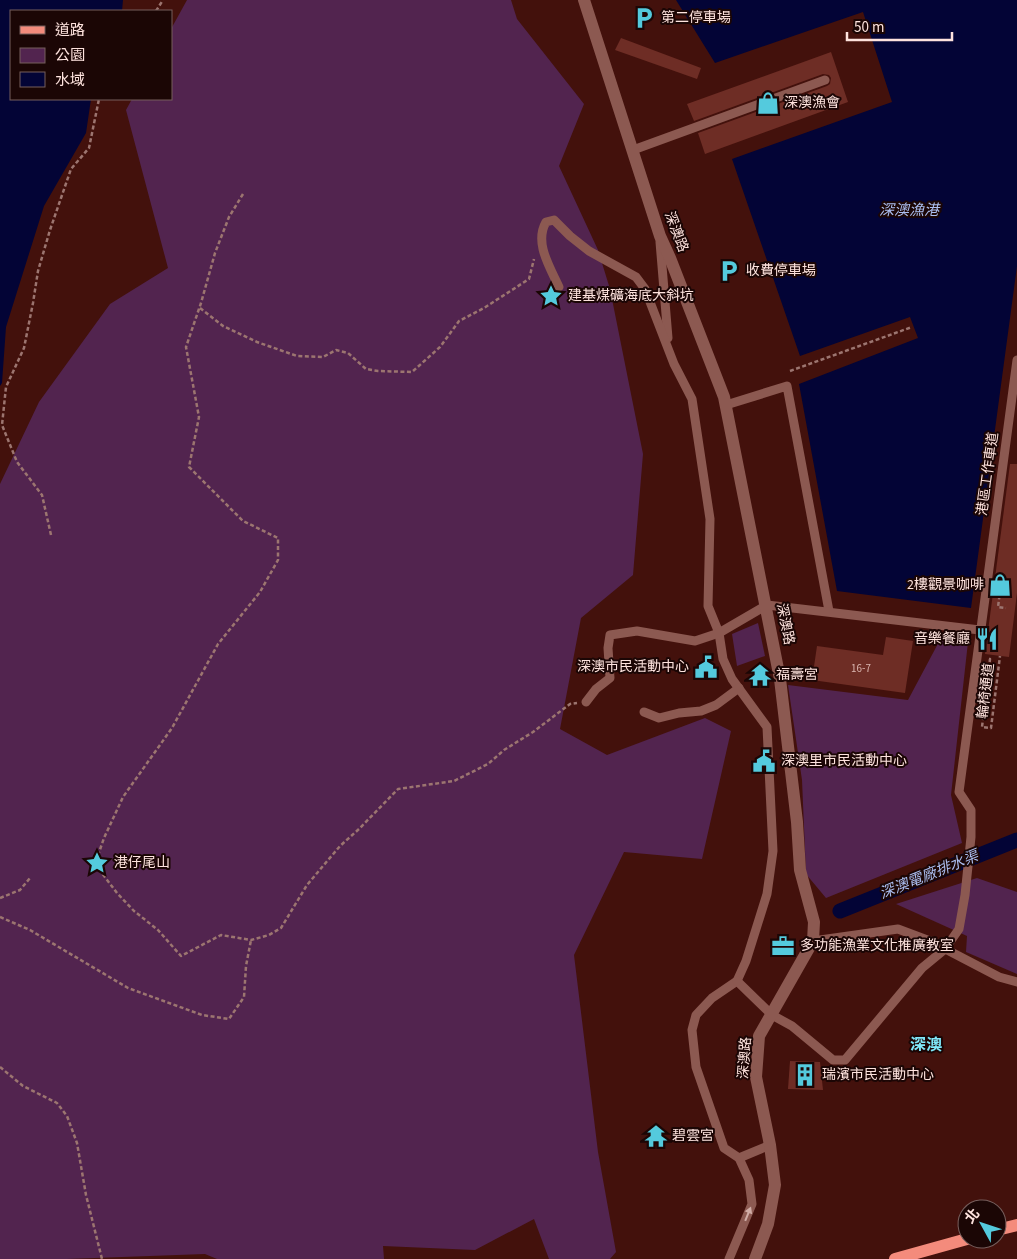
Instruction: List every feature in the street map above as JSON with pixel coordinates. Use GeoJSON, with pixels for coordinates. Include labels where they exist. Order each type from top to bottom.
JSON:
{"type":"FeatureCollection","features":[{"type":"Feature","properties":{"kind":"main road"},"geometry":{"type":"LineString","coordinates":[[897,1259],[957,1242]]}},
{"type":"Feature","properties":{"kind":"street","name":"深澳路"},"geometry":{"type":"LineString","coordinates":[[584,0],[660,236],[678,276],[726,405],[781,688],[797,822],[800,870],[814,922],[813,941],[759,1036],[756,1077],[770,1145],[775,1185],[768,1224],[755,1259]]}},
{"type":"Feature","properties":{"kind":"lane"},"geometry":{"type":"LineString","coordinates":[[633,150],[824,80]]}},
{"type":"Feature","properties":{"kind":"lane"},"geometry":{"type":"LineString","coordinates":[[559,287],[544,254],[541,231],[546,222],[554,220],[589,251],[636,277],[645,289],[674,364],[692,399],[710,519],[708,606],[719,633],[723,659],[732,679],[767,727],[773,851],[767,894],[746,961],[737,981],[712,998],[696,1015],[692,1030],[696,1067],[724,1148],[739,1158],[749,1180],[752,1204],[729,1259]]}},
{"type":"Feature","properties":{"kind":"lane"},"geometry":{"type":"LineString","coordinates":[[660,236],[670,351]]}},
{"type":"Feature","properties":{"kind":"lane","name":"港區工作車道"},"geometry":{"type":"LineString","coordinates":[[772,1014],[792,1026],[833,1060],[845,1060],[922,968],[945,949],[959,928],[965,895],[971,837],[971,810],[959,792],[1017,360]]}},
{"type":"Feature","properties":{"kind":"lane"},"geometry":{"type":"LineString","coordinates":[[726,405],[787,386],[829,611]]}},
{"type":"Feature","properties":{"kind":"lane"},"geometry":{"type":"LineString","coordinates":[[586,702],[596,689],[610,678],[608,648],[610,635],[637,631],[695,641],[719,633],[766,605],[980,630]]}},
{"type":"Feature","properties":{"kind":"lane"},"geometry":{"type":"LineString","coordinates":[[644,712],[659,718],[679,713],[701,711],[716,705],[739,688]]}},
{"type":"Feature","properties":{"kind":"lane"},"geometry":{"type":"LineString","coordinates":[[813,941],[898,929],[930,941],[999,977],[1017,982]]}},
{"type":"Feature","properties":{"kind":"lane"},"geometry":{"type":"LineString","coordinates":[[737,981],[772,1014]]}},
{"type":"Feature","properties":{"kind":"lane"},"geometry":{"type":"LineString","coordinates":[[739,1158],[770,1145]]}},
{"type":"Feature","properties":{"kind":"path"},"geometry":{"type":"LineString","coordinates":[[51,535],[42,495],[18,462],[1,425],[6,387],[24,348],[38,271],[50,230],[71,169],[89,148],[99,100]]}},
{"type":"Feature","properties":{"kind":"path"},"geometry":{"type":"LineString","coordinates":[[243,194],[229,217],[215,253],[200,308],[186,348],[199,417],[189,467],[242,522],[278,538],[278,560],[260,592],[218,644],[172,728],[123,796],[104,838],[95,864],[117,893],[134,911],[158,930],[181,956],[221,936],[251,940],[269,935],[281,928],[307,885],[340,846],[398,789],[454,781],[488,764],[504,750],[533,732],[570,704],[586,702]]}},
{"type":"Feature","properties":{"kind":"path"},"geometry":{"type":"LineString","coordinates":[[200,308],[223,326],[257,342],[297,356],[324,357],[336,350],[348,353],[366,369],[412,372],[440,347],[459,321],[484,308],[529,279],[541,231]]}},
{"type":"Feature","properties":{"kind":"path"},"geometry":{"type":"LineString","coordinates":[[790,371],[912,327]]}},
{"type":"Feature","properties":{"kind":"path"},"geometry":{"type":"LineString","coordinates":[[998,607],[1006,608]]}},
{"type":"Feature","properties":{"kind":"path","name":"輪椅通道"},"geometry":{"type":"LineString","coordinates":[[977,658],[990,659],[982,727],[991,728],[1000,656]]}},
{"type":"Feature","properties":{"kind":"path"},"geometry":{"type":"LineString","coordinates":[[0,898],[20,890],[30,878]]}},
{"type":"Feature","properties":{"kind":"path"},"geometry":{"type":"LineString","coordinates":[[0,917],[30,930],[128,988],[202,1015],[230,1019],[244,997],[246,966],[251,940]]}},
{"type":"Feature","properties":{"kind":"path"},"geometry":{"type":"LineString","coordinates":[[0,1067],[23,1086],[57,1102],[67,1116],[77,1143],[86,1195],[102,1259]]}},
{"type":"Feature","properties":{"kind":"green space"},"geometry":{"type":"Polygon","coordinates":[[[187,0],[511,0],[517,19],[584,104],[559,166],[598,250],[610,289],[643,454],[633,575],[581,618],[560,729],[607,755],[705,718],[731,731],[702,859],[624,852],[574,955],[598,1152],[616,1252],[610,1259],[549,1259],[534,1219],[475,1250],[383,1246],[384,1259],[217,1259],[205,1254],[67,1259],[0,1259],[0,484],[39,402],[110,304],[168,268],[126,110],[131,100],[172,100],[172,27],[187,0]]]}},
{"type":"Feature","properties":{"kind":"green space"},"geometry":{"type":"Polygon","coordinates":[[[758,623],[765,656],[737,666],[732,634],[758,623]]]}},
{"type":"Feature","properties":{"kind":"green space"},"geometry":{"type":"Polygon","coordinates":[[[941,638],[968,642],[951,795],[962,843],[826,898],[806,874],[802,780],[788,685],[908,700],[941,638]]]}},
{"type":"Feature","properties":{"kind":"green space"},"geometry":{"type":"Polygon","coordinates":[[[977,878],[1017,892],[1017,974],[966,952],[967,936],[896,904],[977,878]]]}},
{"type":"Feature","properties":{"kind":"water"},"geometry":{"type":"Polygon","coordinates":[[[0,0],[123,0],[122,10],[10,10],[10,100],[91,100],[86,133],[44,206],[6,327],[2,383],[0,386],[0,0]]]}},
{"type":"Feature","properties":{"kind":"water","name":"深澳漁港"},"geometry":{"type":"Polygon","coordinates":[[[676,0],[1017,0],[1017,266],[971,608],[837,591],[799,384],[918,338],[910,317],[800,356],[732,159],[892,102],[863,12],[715,63],[676,0]]]}},
{"type":"Feature","properties":{"kind":"building"},"geometry":{"type":"Polygon","coordinates":[[[621,38],[701,68],[697,79],[615,50],[621,38]]]}},
{"type":"Feature","properties":{"kind":"building","name":"深澳漁會"},"geometry":{"type":"Polygon","coordinates":[[[831,52],[848,102],[705,154],[698,133],[827,86],[830,84],[831,78],[829,75],[823,74],[694,121],[687,104],[831,52]]]}},
{"type":"Feature","properties":{"kind":"building"},"geometry":{"type":"Polygon","coordinates":[[[1010,464],[1017,464],[1017,593],[1009,657],[985,654],[1010,464]]]}},
{"type":"Feature","properties":{"kind":"building"},"geometry":{"type":"Polygon","coordinates":[[[886,637],[913,641],[905,693],[812,680],[817,646],[883,655],[886,637]]]}},
{"type":"Feature","properties":{"kind":"building","name":"瑞濱市民活動中心"},"geometry":{"type":"Polygon","coordinates":[[[790,1061],[820,1062],[823,1090],[788,1089],[790,1061]]]}},
{"type":"Feature","properties":{"kind":"waterway","name":"深澳電廠排水渠"},"geometry":{"type":"LineString","coordinates":[[840,911],[1017,840]]}},
{"type":"Feature","properties":{"kind":"place","name":"第二停車場"},"geometry":{"type":"Point","coordinates":[644,18]}},
{"type":"Feature","properties":{"kind":"place","name":"深澳漁會"},"geometry":{"type":"Point","coordinates":[768,103]}},
{"type":"Feature","properties":{"kind":"place","name":"收費停車場"},"geometry":{"type":"Point","coordinates":[729,271]}},
{"type":"Feature","properties":{"kind":"place","name":"建基煤礦海底大斜坑"},"geometry":{"type":"Point","coordinates":[551,296]}},
{"type":"Feature","properties":{"kind":"place","name":"2樓觀景咖啡"},"geometry":{"type":"Point","coordinates":[1000,585]}},
{"type":"Feature","properties":{"kind":"place","name":"音樂餐廳"},"geometry":{"type":"Point","coordinates":[987,639]}},
{"type":"Feature","properties":{"kind":"place","name":"深澳市民活動中心"},"geometry":{"type":"Point","coordinates":[706,667]}},
{"type":"Feature","properties":{"kind":"place","name":"福壽宮"},"geometry":{"type":"Point","coordinates":[760,675]}},
{"type":"Feature","properties":{"kind":"place","name":"深澳里市民活動中心"},"geometry":{"type":"Point","coordinates":[764,761]}},
{"type":"Feature","properties":{"kind":"place","name":"港仔尾山"},"geometry":{"type":"Point","coordinates":[97,863]}},
{"type":"Feature","properties":{"kind":"place","name":"多功能漁業文化推廣教室"},"geometry":{"type":"Point","coordinates":[783,946]}},
{"type":"Feature","properties":{"kind":"place","name":"瑞濱市民活動中心"},"geometry":{"type":"Point","coordinates":[805,1075]}},
{"type":"Feature","properties":{"kind":"place","name":"碧雲宮"},"geometry":{"type":"Point","coordinates":[656,1136]}},
{"type":"Feature","properties":{"kind":"district","name":"深澳"},"geometry":{"type":"Point","coordinates":[926,1045]}}]}
